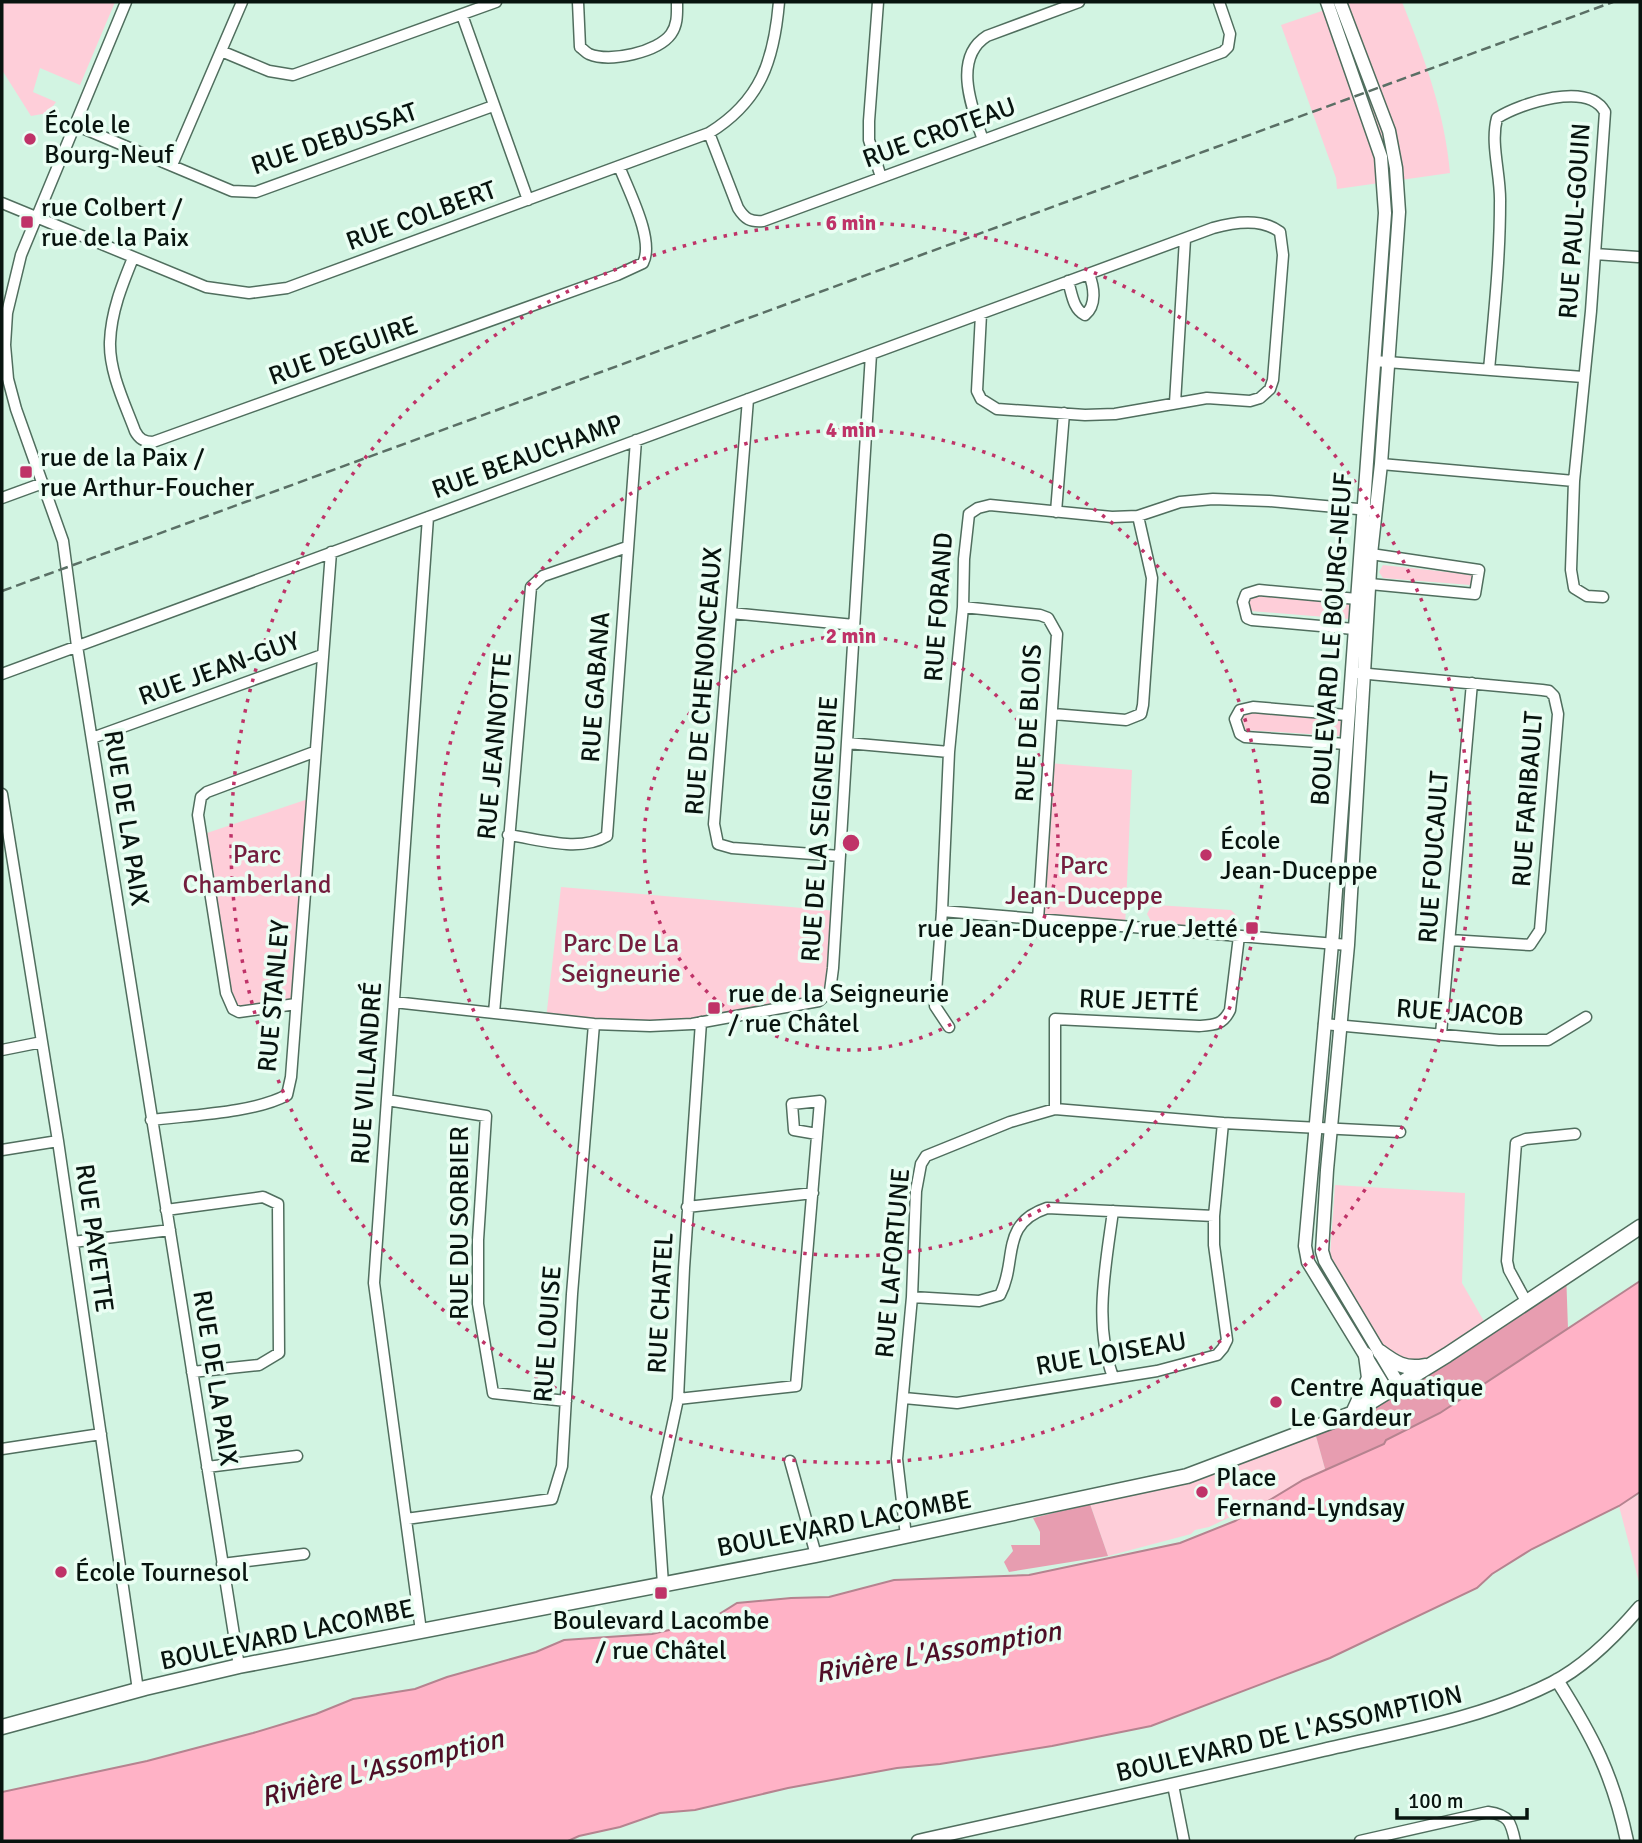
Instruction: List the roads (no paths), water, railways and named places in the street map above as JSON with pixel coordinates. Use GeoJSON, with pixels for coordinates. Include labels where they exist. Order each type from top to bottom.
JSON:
{"type":"FeatureCollection","features":[{"type":"Feature","properties":{"kind":"main road","name":"BOULEVARD LACOMBE"},"geometry":{"type":"LineString","coordinates":[[2,1727],[239,1666],[816,1555],[1187,1476],[1353,1412],[1433,1364],[1640,1227]]}},
{"type":"Feature","properties":{"kind":"main road"},"geometry":{"type":"LineString","coordinates":[[1353,1412],[1369,1378],[1373,1354],[1409,1368],[1433,1364]]}},
{"type":"Feature","properties":{"kind":"street","name":"RUE DE LA PAIX"},"geometry":{"type":"LineString","coordinates":[[126,2],[37,217],[12,286],[7,313],[5,353],[16,409],[63,541],[151,1120],[239,1666]]}},
{"type":"Feature","properties":{"kind":"street"},"geometry":{"type":"LineString","coordinates":[[172,165],[242,2]]}},
{"type":"Feature","properties":{"kind":"street"},"geometry":{"type":"LineString","coordinates":[[221,51],[269,71],[293,75],[496,2]]}},
{"type":"Feature","properties":{"kind":"street"},"geometry":{"type":"LineString","coordinates":[[578,2],[580,47],[589,54],[624,56],[660,46],[676,26],[677,2]]}},
{"type":"Feature","properties":{"kind":"street","name":"RUE COLBERT"},"geometry":{"type":"LineString","coordinates":[[2,203],[206,287],[235,293],[287,288],[709,133],[723,124],[755,91],[771,59],[779,2]]}},
{"type":"Feature","properties":{"kind":"street"},"geometry":{"type":"LineString","coordinates":[[878,2],[869,140],[881,177]]}},
{"type":"Feature","properties":{"kind":"street"},"geometry":{"type":"LineString","coordinates":[[983,140],[968,98],[970,55],[976,43],[1079,2]]}},
{"type":"Feature","properties":{"kind":"street","name":"RUE CROTEAU"},"geometry":{"type":"LineString","coordinates":[[709,133],[738,208],[751,222],[763,221],[1212,57],[1228,47],[1230,41],[1227,21],[1219,2]]}},
{"type":"Feature","properties":{"kind":"street","name":"BOULEVARD LE BOURG-NEUF"},"geometry":{"type":"LineString","coordinates":[[1326,2],[1381,157],[1385,214],[1381,464],[1369,510],[1370,584],[1348,945],[1322,1251],[1373,1354],[1393,1388]]}},
{"type":"Feature","properties":{"kind":"street","name":"BOULEVARD LE BOURG-NEUF"},"geometry":{"type":"LineString","coordinates":[[1340,2],[1389,131],[1396,168],[1399,212],[1381,362],[1369,510],[1354,629],[1332,944],[1305,1246],[1308,1262],[1373,1354]]}},
{"type":"Feature","properties":{"kind":"street"},"geometry":{"type":"LineString","coordinates":[[462,15],[528,200]]}},
{"type":"Feature","properties":{"kind":"street","name":"RUE PAUL-GOUIN"},"geometry":{"type":"LineString","coordinates":[[1489,370],[1500,238],[1500,189],[1494,129],[1497,118],[1555,96],[1593,99],[1601,104],[1605,112],[1574,481],[1571,570],[1574,588],[1587,596],[1603,597]]}},
{"type":"Feature","properties":{"kind":"street","name":"RUE DEBUSSAT"},"geometry":{"type":"LineString","coordinates":[[75,125],[232,191],[256,192],[493,106]]}},
{"type":"Feature","properties":{"kind":"street","name":"RUE DEGUIRE"},"geometry":{"type":"LineString","coordinates":[[133,258],[114,310],[109,344],[115,375],[135,431],[138,437],[146,442],[153,442],[617,275],[643,263],[648,251],[645,236],[619,166]]}},
{"type":"Feature","properties":{"kind":"street","name":"RUE BEAUCHAMP"},"geometry":{"type":"LineString","coordinates":[[2,674],[1230,223],[1272,225],[1280,232],[1283,255],[1270,390],[1260,398],[1250,401],[1207,398],[1175,403]]}},
{"type":"Feature","properties":{"kind":"street"},"geometry":{"type":"LineString","coordinates":[[981,314],[976,391],[981,399],[996,409],[1064,414],[1115,414],[1175,403],[1185,239]]}},
{"type":"Feature","properties":{"kind":"street"},"geometry":{"type":"LineString","coordinates":[[1595,254],[1638,257]]}},
{"type":"Feature","properties":{"kind":"street"},"geometry":{"type":"LineString","coordinates":[[1068,281],[1075,304],[1079,312],[1085,315],[1091,310],[1092,303],[1093,284],[1089,274]]}},
{"type":"Feature","properties":{"kind":"street","name":"RUE DE LA SEIGNEURIE"},"geometry":{"type":"LineString","coordinates":[[394,1002],[594,1024],[650,1026],[701,1022],[819,1001],[830,991],[871,354]]}},
{"type":"Feature","properties":{"kind":"street"},"geometry":{"type":"LineString","coordinates":[[1381,362],[1583,377]]}},
{"type":"Feature","properties":{"kind":"street","name":"RUE DE CHENONCEAUX"},"geometry":{"type":"LineString","coordinates":[[748,399],[714,824],[719,844],[732,848],[840,856]]}},
{"type":"Feature","properties":{"kind":"street"},"geometry":{"type":"LineString","coordinates":[[1056,512],[1064,414]]}},
{"type":"Feature","properties":{"kind":"street","name":"RUE GABANA"},"geometry":{"type":"LineString","coordinates":[[508,835],[579,845],[598,842],[607,836],[636,440]]}},
{"type":"Feature","properties":{"kind":"street"},"geometry":{"type":"LineString","coordinates":[[1381,464],[1574,481]]}},
{"type":"Feature","properties":{"kind":"street"},"geometry":{"type":"LineString","coordinates":[[2,498],[43,483]]}},
{"type":"Feature","properties":{"kind":"street","name":"RUE FORAND"},"geometry":{"type":"LineString","coordinates":[[949,1027],[935,1006],[949,752],[969,514],[990,505],[1112,517],[1138,516],[1180,502],[1213,499],[1369,510]]}},
{"type":"Feature","properties":{"kind":"street"},"geometry":{"type":"LineString","coordinates":[[1053,715],[1126,720],[1141,713],[1152,578],[1138,516]]}},
{"type":"Feature","properties":{"kind":"street","name":"RUE VILLANDRÉ"},"geometry":{"type":"LineString","coordinates":[[421,1631],[374,1290],[429,517]]}},
{"type":"Feature","properties":{"kind":"street","name":"RUE JEANNOTTE"},"geometry":{"type":"LineString","coordinates":[[494,1013],[531,587],[543,576],[627,547]]}},
{"type":"Feature","properties":{"kind":"street","name":"RUE STANLEY"},"geometry":{"type":"LineString","coordinates":[[151,1120],[276,1101],[287,1095],[291,1077],[331,552]]}},
{"type":"Feature","properties":{"kind":"street"},"geometry":{"type":"LineString","coordinates":[[1370,584],[1475,594],[1479,570],[1371,554]]}},
{"type":"Feature","properties":{"kind":"street"},"geometry":{"type":"LineString","coordinates":[[1354,629],[1252,620],[1247,618],[1243,602],[1246,594],[1259,590],[1357,600]]}},
{"type":"Feature","properties":{"kind":"street","name":"RUE DE BLOIS"},"geometry":{"type":"LineString","coordinates":[[962,607],[1030,612],[1048,618],[1057,634],[1038,920]]}},
{"type":"Feature","properties":{"kind":"street"},"geometry":{"type":"LineString","coordinates":[[730,613],[855,625]]}},
{"type":"Feature","properties":{"kind":"street","name":"RUE JEAN-GUY"},"geometry":{"type":"LineString","coordinates":[[92,737],[322,655]]}},
{"type":"Feature","properties":{"kind":"street","name":"RUE FARIBAULT"},"geometry":{"type":"LineString","coordinates":[[1351,672],[1542,690],[1549,691],[1556,701],[1558,714],[1541,930],[1530,945],[1450,940]]}},
{"type":"Feature","properties":{"kind":"street","name":"RUE FOUCAULT"},"geometry":{"type":"LineString","coordinates":[[1441,1034],[1472,683]]}},
{"type":"Feature","properties":{"kind":"street"},"geometry":{"type":"LineString","coordinates":[[1346,744],[1245,737],[1240,734],[1235,719],[1240,710],[1247,708],[1347,715]]}},
{"type":"Feature","properties":{"kind":"street"},"geometry":{"type":"LineString","coordinates":[[847,743],[949,752]]}},
{"type":"Feature","properties":{"kind":"street"},"geometry":{"type":"LineString","coordinates":[[296,1004],[239,1012],[233,1009],[226,993],[198,815],[201,797],[207,792],[314,752]]}},
{"type":"Feature","properties":{"kind":"street","name":"RUE PAYETTE"},"geometry":{"type":"LineString","coordinates":[[2,794],[58,1141],[138,1690]]}},
{"type":"Feature","properties":{"kind":"street"},"geometry":{"type":"LineString","coordinates":[[942,911],[1348,945]]}},
{"type":"Feature","properties":{"kind":"street","name":"RUE JETTÉ"},"geometry":{"type":"LineString","coordinates":[[1055,1109],[1055,1019],[1218,1025],[1230,1010],[1239,936]]}},
{"type":"Feature","properties":{"kind":"street","name":"RUE JACOB"},"geometry":{"type":"LineString","coordinates":[[1324,1024],[1499,1040],[1548,1040],[1586,1017]]}},
{"type":"Feature","properties":{"kind":"street","name":"RUE CHATEL"},"geometry":{"type":"LineString","coordinates":[[663,1584],[657,1497],[678,1399],[687,1207],[701,1022]]}},
{"type":"Feature","properties":{"kind":"street","name":"RUE LOUISE"},"geometry":{"type":"LineString","coordinates":[[406,1519],[552,1499],[562,1466],[572,1294],[594,1024]]}},
{"type":"Feature","properties":{"kind":"street"},"geometry":{"type":"LineString","coordinates":[[2,1050],[41,1042]]}},
{"type":"Feature","properties":{"kind":"street","name":"RUE DU SORBIER"},"geometry":{"type":"LineString","coordinates":[[387,1100],[486,1116],[478,1240],[478,1304],[493,1394],[566,1402]]}},
{"type":"Feature","properties":{"kind":"street","name":"RUE LAFORTUNE"},"geometry":{"type":"LineString","coordinates":[[906,1536],[897,1460],[912,1297],[916,1191],[920,1164],[926,1156],[1010,1122],[1055,1109],[1223,1123],[1400,1132]]}},
{"type":"Feature","properties":{"kind":"street","name":"RUE LOISEAU"},"geometry":{"type":"LineString","coordinates":[[904,1398],[957,1403],[1186,1364],[1217,1355],[1227,1340],[1216,1267],[1214,1216],[1223,1123]]}},
{"type":"Feature","properties":{"kind":"street"},"geometry":{"type":"LineString","coordinates":[[678,1399],[796,1386],[817,1134]]}},
{"type":"Feature","properties":{"kind":"street"},"geometry":{"type":"LineString","coordinates":[[1527,1303],[1507,1261],[1516,1143],[1526,1139],[1575,1134]]}},
{"type":"Feature","properties":{"kind":"street"},"geometry":{"type":"LineString","coordinates":[[2,1150],[58,1141]]}},
{"type":"Feature","properties":{"kind":"street"},"geometry":{"type":"LineString","coordinates":[[687,1207],[813,1193]]}},
{"type":"Feature","properties":{"kind":"street"},"geometry":{"type":"LineString","coordinates":[[166,1210],[263,1197],[278,1204],[279,1353],[259,1365],[192,1372]]}},
{"type":"Feature","properties":{"kind":"street"},"geometry":{"type":"LineString","coordinates":[[912,1297],[979,1301],[1000,1295],[1007,1282],[1015,1231],[1034,1212],[1047,1208],[1214,1216]]}},
{"type":"Feature","properties":{"kind":"street"},"geometry":{"type":"LineString","coordinates":[[1114,1211],[1105,1270],[1103,1326],[1108,1362],[1114,1377]]}},
{"type":"Feature","properties":{"kind":"street"},"geometry":{"type":"LineString","coordinates":[[73,1242],[170,1230]]}},
{"type":"Feature","properties":{"kind":"street"},"geometry":{"type":"LineString","coordinates":[[2,1449],[101,1434]]}},
{"type":"Feature","properties":{"kind":"street"},"geometry":{"type":"LineString","coordinates":[[206,1467],[297,1456]]}},
{"type":"Feature","properties":{"kind":"street"},"geometry":{"type":"LineString","coordinates":[[790,1461],[816,1555]]}},
{"type":"Feature","properties":{"kind":"street"},"geometry":{"type":"LineString","coordinates":[[222,1564],[304,1554]]}},
{"type":"Feature","properties":{"kind":"street","name":"BOULEVARD DE L'ASSOMPTION"},"geometry":{"type":"LineString","coordinates":[[918,1841],[1173,1786],[1464,1717],[1517,1699],[1557,1680],[1612,1637],[1640,1607]]}},
{"type":"Feature","properties":{"kind":"street"},"geometry":{"type":"LineString","coordinates":[[1557,1680],[1604,1761],[1628,1841]]}},
{"type":"Feature","properties":{"kind":"street"},"geometry":{"type":"LineString","coordinates":[[1173,1786],[1184,1841]]}},
{"type":"Feature","properties":{"kind":"street"},"geometry":{"type":"LineString","coordinates":[[1360,1841],[1488,1812],[1501,1814],[1511,1823],[1515,1841]]}},
{"type":"Feature","properties":{"kind":"street"},"geometry":{"type":"LineString","coordinates":[[1415,1829],[1418,1841]]}},
{"type":"Feature","properties":{"kind":"water","name":"Rivière L'Assomption"},"geometry":{"type":"Polygon","coordinates":[[[1640,1281],[1640,1492],[1619,1506],[1532,1549],[1492,1574],[1477,1588],[1330,1658],[1151,1726],[1052,1746],[897,1768],[788,1788],[695,1810],[660,1813],[568,1841],[2,1841],[2,1792],[147,1761],[253,1733],[316,1714],[353,1699],[415,1689],[447,1677],[536,1652],[564,1640],[652,1634],[717,1619],[718,1615],[737,1603],[829,1597],[894,1580],[1029,1575],[1180,1543],[1235,1521],[1303,1480],[1384,1444],[1386,1440],[1440,1413],[1640,1281]]]}},
{"type":"Feature","properties":{"kind":"railway"},"geometry":{"type":"LineString","coordinates":[[2,591],[1613,2]]}},
{"type":"Feature","properties":{"kind":"place","name":"École le Bourg-Neuf"},"geometry":{"type":"Point","coordinates":[30,139]}},
{"type":"Feature","properties":{"kind":"place","name":"rue Colbert / rue de la Paix"},"geometry":{"type":"Point","coordinates":[27,222]}},
{"type":"Feature","properties":{"kind":"place","name":"rue de la Paix / rue Arthur-Foucher"},"geometry":{"type":"Point","coordinates":[26,472]}},
{"type":"Feature","properties":{"kind":"place","name":"École Jean-Duceppe"},"geometry":{"type":"Point","coordinates":[1206,855]}},
{"type":"Feature","properties":{"kind":"place","name":"rue Jean-Duceppe / rue Jetté"},"geometry":{"type":"Point","coordinates":[1252,928]}},
{"type":"Feature","properties":{"kind":"place","name":"rue de la Seigneurie / rue Châtel"},"geometry":{"type":"Point","coordinates":[714,1008]}},
{"type":"Feature","properties":{"kind":"place","name":"Centre Aquatique Le Gardeur"},"geometry":{"type":"Point","coordinates":[1276,1402]}},
{"type":"Feature","properties":{"kind":"place","name":"Place Fernand-Lyndsay"},"geometry":{"type":"Point","coordinates":[1202,1492]}},
{"type":"Feature","properties":{"kind":"place","name":"École Tournesol"},"geometry":{"type":"Point","coordinates":[61,1572]}},
{"type":"Feature","properties":{"kind":"place","name":"Boulevard Lacombe / rue Châtel"},"geometry":{"type":"Point","coordinates":[661,1593]}},
{"type":"Feature","properties":{"kind":"park label","name":"Parc Chamberland"},"geometry":{"type":"Point","coordinates":[257,869]}},
{"type":"Feature","properties":{"kind":"park label","name":"Parc Jean-Duceppe"},"geometry":{"type":"Point","coordinates":[1084,880]}},
{"type":"Feature","properties":{"kind":"park label","name":"Parc De La Seigneurie"},"geometry":{"type":"Point","coordinates":[621,958]}}]}
